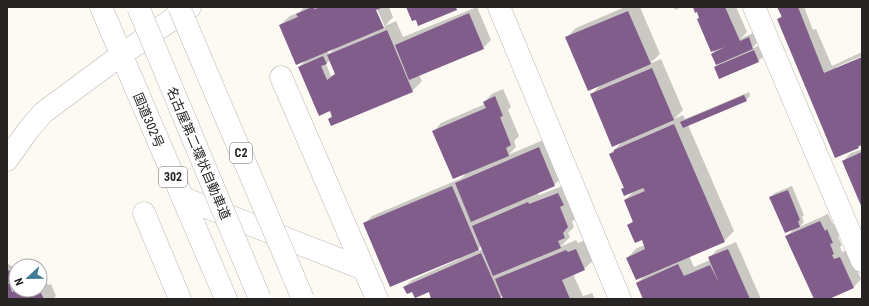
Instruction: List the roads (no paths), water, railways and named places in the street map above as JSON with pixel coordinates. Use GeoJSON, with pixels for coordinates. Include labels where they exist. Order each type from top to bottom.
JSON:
{"type":"FeatureCollection","features":[{"type":"Feature","properties":{"kind":"main road","name":"国道302号"},"geometry":{"type":"LineString","coordinates":[[101,7],[226,299]]}},
{"type":"Feature","properties":{"kind":"main road","name":"名古屋第二環状自動車道"},"geometry":{"type":"LineString","coordinates":[[138,7],[260,299]]}},
{"type":"Feature","properties":{"kind":"main road","name":"C2"},"geometry":{"type":"LineString","coordinates":[[179,7],[303,299]]}},
{"type":"Feature","properties":{"kind":"main road"},"geometry":{"type":"LineString","coordinates":[[7,160],[29,129],[44,112],[121,55],[190,7]]}},
{"type":"Feature","properties":{"kind":"main road"},"geometry":{"type":"LineString","coordinates":[[499,7],[620,299]]}},
{"type":"Feature","properties":{"kind":"main road"},"geometry":{"type":"LineString","coordinates":[[754,7],[862,261]]}},
{"type":"Feature","properties":{"kind":"main road"},"geometry":{"type":"LineString","coordinates":[[281,77],[377,299]]}},
{"type":"Feature","properties":{"kind":"main road"},"geometry":{"type":"LineString","coordinates":[[183,198],[364,269]]}},
{"type":"Feature","properties":{"kind":"main road"},"geometry":{"type":"LineString","coordinates":[[144,213],[180,299]]}}]}
